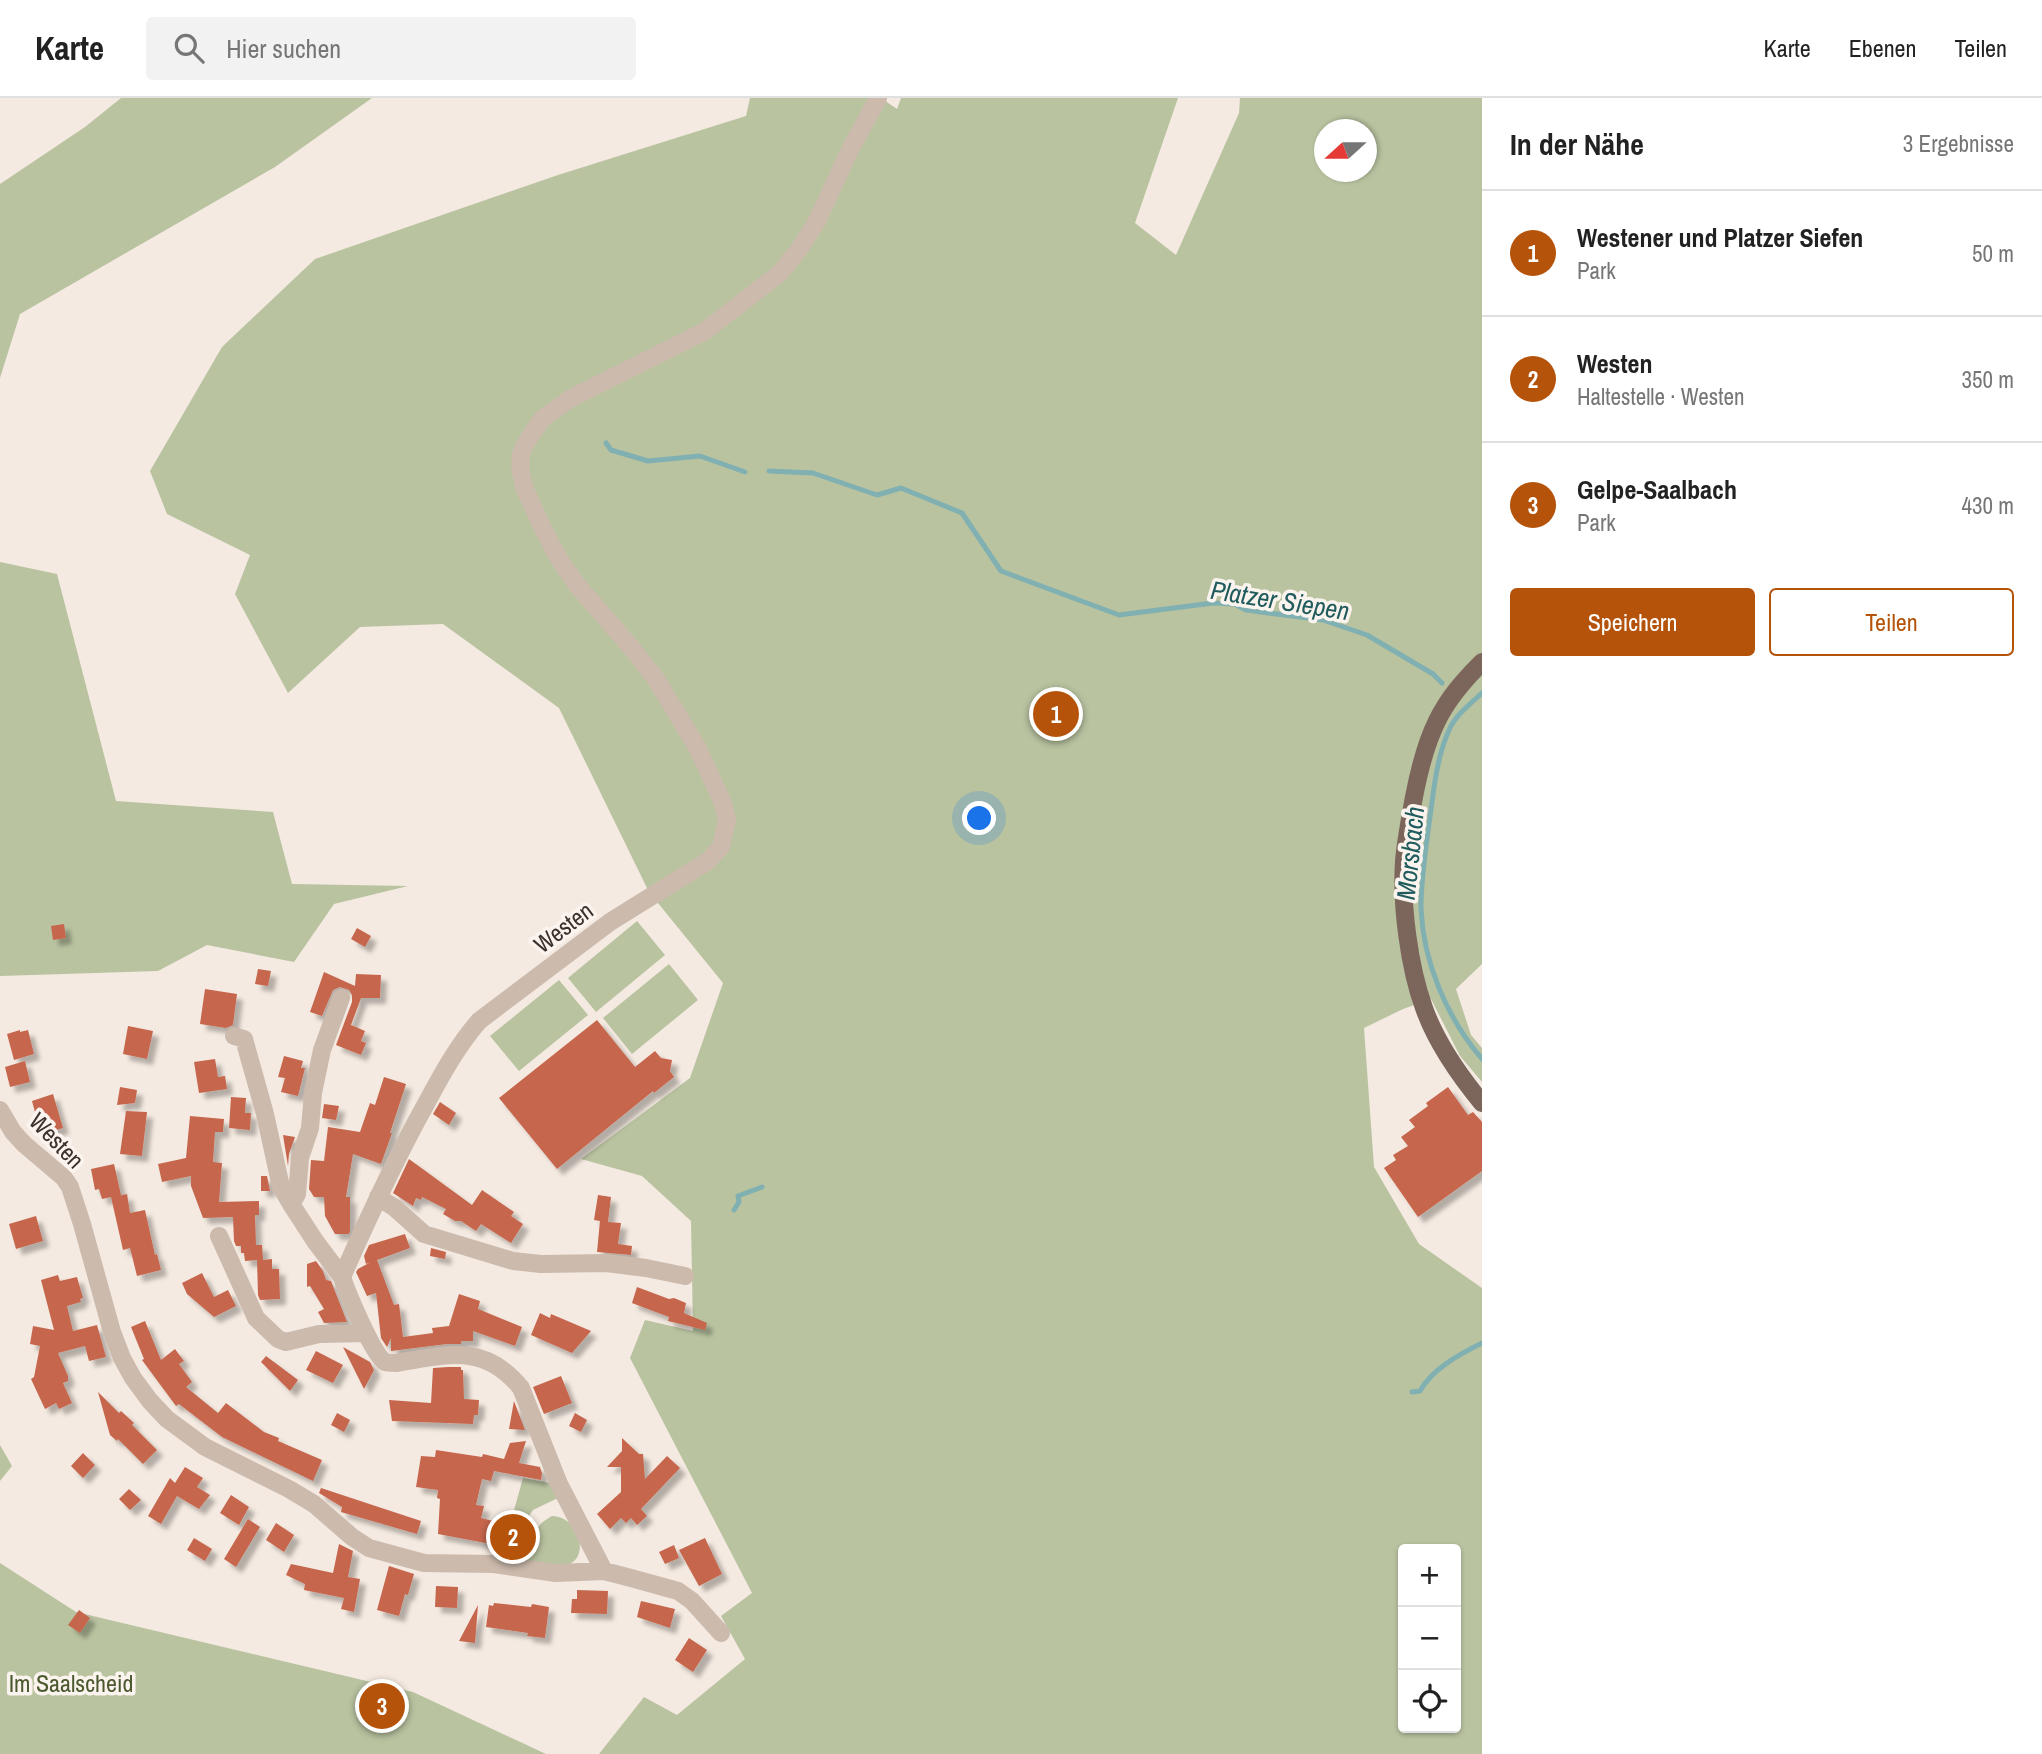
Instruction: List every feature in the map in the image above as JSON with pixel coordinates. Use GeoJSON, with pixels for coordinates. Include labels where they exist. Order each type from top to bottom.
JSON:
{"type":"FeatureCollection","features":[{"type":"Feature","properties":{"kind":"main road"},"geometry":{"type":"LineString","coordinates":[[1482,662],[1449,700],[1424,751],[1404,863],[1407,924],[1424,1008],[1445,1051],[1482,1103]]}},
{"type":"Feature","properties":{"kind":"street","name":"Westen"},"geometry":{"type":"LineString","coordinates":[[342,1277],[378,1197],[444,1070],[466,1036],[479,1021],[610,922],[698,869],[716,854],[725,833],[727,820],[723,803],[697,747],[656,679],[577,585],[559,559],[524,487],[520,467],[521,454],[533,430],[556,408],[597,383],[705,331],[780,273],[816,223],[878,98]]}},
{"type":"Feature","properties":{"kind":"street"},"geometry":{"type":"LineString","coordinates":[[291,1204],[297,1194],[300,1158],[310,1128],[313,1093],[322,1050],[341,998]]}},
{"type":"Feature","properties":{"kind":"street"},"geometry":{"type":"LineString","coordinates":[[234,1036],[244,1040],[281,1187],[315,1241],[342,1277],[347,1293],[380,1357],[387,1363],[396,1363],[457,1353],[486,1361],[512,1377],[521,1388],[559,1484],[604,1571]]}},
{"type":"Feature","properties":{"kind":"street","name":"Westen"},"geometry":{"type":"LineString","coordinates":[[0,1110],[13,1132],[64,1178],[70,1187],[121,1358],[133,1378],[167,1419],[205,1447],[314,1504],[369,1548],[424,1563],[494,1564],[556,1573],[604,1571],[678,1591],[692,1601],[721,1633]]}},
{"type":"Feature","properties":{"kind":"street"},"geometry":{"type":"LineString","coordinates":[[378,1197],[424,1234],[513,1261],[541,1264],[606,1263],[685,1276]]}},
{"type":"Feature","properties":{"kind":"street"},"geometry":{"type":"LineString","coordinates":[[219,1236],[256,1318],[278,1339],[286,1342],[319,1334],[366,1333]]}},
{"type":"Feature","properties":{"kind":"green space"},"geometry":{"type":"Polygon","coordinates":[[[121,98],[372,98],[275,167],[20,314],[0,378],[0,184],[85,127],[121,98]]]}},
{"type":"Feature","properties":{"kind":"green space"},"geometry":{"type":"Polygon","coordinates":[[[750,98],[881,98],[897,109],[901,98],[1178,98],[1135,223],[1176,255],[1239,113],[1240,98],[1482,98],[1482,964],[1456,989],[1471,1035],[1482,1048],[1482,1082],[1460,1056],[1431,999],[1364,1028],[1374,1167],[1419,1244],[1482,1288],[1482,1754],[599,1754],[644,1697],[677,1715],[745,1659],[721,1616],[752,1593],[630,1358],[645,1320],[693,1331],[691,1221],[642,1176],[581,1159],[690,1078],[723,983],[649,892],[559,708],[443,624],[360,627],[288,693],[235,594],[250,555],[167,514],[150,471],[222,347],[315,259],[558,175],[746,116],[750,98]]]}},
{"type":"Feature","properties":{"kind":"green space"},"geometry":{"type":"Polygon","coordinates":[[[0,562],[57,574],[116,801],[273,812],[292,884],[408,886],[334,904],[294,962],[207,945],[158,971],[0,976],[0,562]]]}},
{"type":"Feature","properties":{"kind":"green space"},"geometry":{"type":"Polygon","coordinates":[[[637,921],[665,955],[596,1012],[568,978],[637,921]]]}},
{"type":"Feature","properties":{"kind":"green space"},"geometry":{"type":"Polygon","coordinates":[[[669,964],[698,1000],[632,1054],[603,1018],[669,964]]]}},
{"type":"Feature","properties":{"kind":"green space"},"geometry":{"type":"Polygon","coordinates":[[[559,980],[588,1015],[519,1071],[490,1036],[559,980]]]}},
{"type":"Feature","properties":{"kind":"green space"},"geometry":{"type":"Polygon","coordinates":[[[0,1445],[12,1466],[0,1481],[0,1445]]]}},
{"type":"Feature","properties":{"kind":"green space"},"geometry":{"type":"Polygon","coordinates":[[[523,1478],[551,1483],[558,1498],[533,1510],[520,1529],[512,1529],[509,1540],[514,1541],[506,1556],[501,1557],[523,1478]]]}},
{"type":"Feature","properties":{"kind":"green space"},"geometry":{"type":"Polygon","coordinates":[[[552,1516],[562,1518],[576,1531],[580,1548],[578,1556],[565,1565],[521,1560],[536,1529],[552,1516]]]}},
{"type":"Feature","properties":{"kind":"green space","name":"Im Saalscheid"},"geometry":{"type":"Polygon","coordinates":[[[0,1563],[76,1612],[413,1692],[546,1754],[0,1754],[0,1563]]]}},
{"type":"Feature","properties":{"kind":"building"},"geometry":{"type":"Polygon","coordinates":[[[64,924],[66,938],[53,940],[51,926],[64,924]]]}},
{"type":"Feature","properties":{"kind":"building"},"geometry":{"type":"Polygon","coordinates":[[[357,928],[371,936],[365,947],[351,939],[357,928]]]}},
{"type":"Feature","properties":{"kind":"building"},"geometry":{"type":"Polygon","coordinates":[[[258,969],[271,971],[268,986],[255,984],[258,969]]]}},
{"type":"Feature","properties":{"kind":"building"},"geometry":{"type":"Polygon","coordinates":[[[324,972],[355,986],[356,974],[381,975],[380,998],[361,998],[351,1025],[365,1031],[361,1041],[366,1043],[361,1055],[336,1045],[352,1002],[349,990],[340,987],[333,990],[322,1016],[310,1012],[324,972]]]}},
{"type":"Feature","properties":{"kind":"building"},"geometry":{"type":"Polygon","coordinates":[[[205,989],[237,994],[233,1025],[226,1028],[200,1024],[205,989]]]}},
{"type":"Feature","properties":{"kind":"building"},"geometry":{"type":"Polygon","coordinates":[[[597,1020],[635,1067],[655,1051],[661,1058],[672,1060],[670,1071],[674,1077],[557,1169],[499,1098],[597,1020]]]}},
{"type":"Feature","properties":{"kind":"building"},"geometry":{"type":"Polygon","coordinates":[[[128,1026],[153,1031],[147,1059],[123,1054],[128,1026]]]}},
{"type":"Feature","properties":{"kind":"building"},"geometry":{"type":"Polygon","coordinates":[[[28,1030],[34,1054],[14,1060],[7,1034],[28,1030]]]}},
{"type":"Feature","properties":{"kind":"building"},"geometry":{"type":"Polygon","coordinates":[[[284,1056],[303,1061],[301,1068],[305,1068],[298,1096],[281,1092],[285,1078],[278,1077],[284,1056]]]}},
{"type":"Feature","properties":{"kind":"building"},"geometry":{"type":"Polygon","coordinates":[[[215,1059],[218,1077],[225,1076],[227,1089],[199,1093],[194,1062],[215,1059]]]}},
{"type":"Feature","properties":{"kind":"building"},"geometry":{"type":"Polygon","coordinates":[[[25,1061],[30,1082],[10,1087],[5,1067],[25,1061]]]}},
{"type":"Feature","properties":{"kind":"building"},"geometry":{"type":"Polygon","coordinates":[[[384,1077],[406,1084],[392,1133],[381,1164],[353,1154],[346,1197],[350,1197],[350,1231],[349,1234],[335,1234],[325,1216],[324,1197],[314,1197],[309,1189],[311,1160],[324,1161],[328,1127],[360,1132],[370,1103],[375,1105],[384,1077]]]}},
{"type":"Feature","properties":{"kind":"building"},"geometry":{"type":"Polygon","coordinates":[[[120,1087],[137,1090],[135,1103],[117,1105],[120,1087]]]}},
{"type":"Feature","properties":{"kind":"building"},"geometry":{"type":"Polygon","coordinates":[[[1448,1087],[1468,1115],[1473,1112],[1482,1122],[1482,1171],[1418,1217],[1384,1168],[1396,1160],[1393,1155],[1408,1146],[1401,1137],[1415,1127],[1409,1120],[1448,1087]]]}},
{"type":"Feature","properties":{"kind":"building"},"geometry":{"type":"Polygon","coordinates":[[[53,1094],[63,1128],[41,1134],[32,1101],[53,1094]]]}},
{"type":"Feature","properties":{"kind":"building"},"geometry":{"type":"Polygon","coordinates":[[[231,1097],[246,1098],[245,1113],[251,1113],[250,1130],[229,1128],[231,1097]]]}},
{"type":"Feature","properties":{"kind":"building"},"geometry":{"type":"Polygon","coordinates":[[[440,1102],[456,1113],[449,1125],[433,1114],[440,1102]]]}},
{"type":"Feature","properties":{"kind":"building"},"geometry":{"type":"Polygon","coordinates":[[[324,1104],[339,1106],[336,1120],[322,1118],[324,1104]]]}},
{"type":"Feature","properties":{"kind":"building"},"geometry":{"type":"Polygon","coordinates":[[[126,1111],[147,1112],[142,1156],[120,1154],[126,1111]]]}},
{"type":"Feature","properties":{"kind":"building"},"geometry":{"type":"Polygon","coordinates":[[[190,1116],[224,1119],[223,1132],[215,1132],[213,1162],[222,1163],[219,1202],[259,1201],[259,1215],[255,1215],[256,1245],[262,1245],[263,1260],[272,1259],[272,1269],[279,1269],[280,1299],[260,1300],[257,1260],[245,1261],[241,1246],[236,1246],[233,1217],[203,1218],[191,1186],[191,1176],[162,1182],[158,1164],[186,1158],[190,1116]]]}},
{"type":"Feature","properties":{"kind":"building"},"geometry":{"type":"Polygon","coordinates":[[[283,1135],[295,1137],[288,1166],[283,1135]]]}},
{"type":"Feature","properties":{"kind":"building"},"geometry":{"type":"Polygon","coordinates":[[[409,1159],[472,1205],[482,1190],[514,1212],[511,1216],[523,1224],[511,1243],[481,1224],[476,1231],[461,1221],[455,1221],[443,1214],[446,1209],[422,1197],[421,1200],[416,1198],[413,1206],[393,1193],[409,1159]]]}},
{"type":"Feature","properties":{"kind":"building"},"geometry":{"type":"Polygon","coordinates":[[[114,1164],[121,1195],[118,1196],[127,1194],[130,1213],[145,1210],[161,1270],[137,1276],[130,1248],[123,1250],[111,1197],[102,1199],[99,1189],[95,1190],[91,1169],[114,1164]]]}},
{"type":"Feature","properties":{"kind":"building"},"geometry":{"type":"Polygon","coordinates":[[[261,1176],[267,1176],[270,1191],[261,1191],[261,1176]]]}},
{"type":"Feature","properties":{"kind":"building"},"geometry":{"type":"Polygon","coordinates":[[[598,1195],[611,1197],[608,1222],[621,1223],[618,1244],[632,1246],[631,1255],[597,1252],[600,1221],[594,1220],[598,1195]]]}},
{"type":"Feature","properties":{"kind":"building"},"geometry":{"type":"Polygon","coordinates":[[[36,1216],[43,1241],[16,1249],[9,1224],[36,1216]]]}},
{"type":"Feature","properties":{"kind":"building"},"geometry":{"type":"Polygon","coordinates":[[[405,1234],[410,1248],[377,1260],[394,1305],[399,1304],[403,1337],[433,1333],[432,1328],[449,1326],[459,1294],[480,1301],[478,1309],[522,1327],[515,1346],[473,1331],[473,1341],[461,1341],[461,1344],[391,1351],[391,1338],[387,1347],[381,1338],[376,1293],[367,1296],[356,1272],[369,1263],[366,1264],[364,1256],[369,1245],[405,1234]]]}},
{"type":"Feature","properties":{"kind":"building"},"geometry":{"type":"Polygon","coordinates":[[[431,1248],[446,1252],[445,1259],[430,1256],[431,1248]]]}},
{"type":"Feature","properties":{"kind":"building"},"geometry":{"type":"Polygon","coordinates":[[[316,1261],[326,1280],[331,1281],[347,1322],[324,1323],[318,1312],[324,1309],[310,1286],[307,1287],[307,1264],[316,1261]]]}},
{"type":"Feature","properties":{"kind":"building"},"geometry":{"type":"Polygon","coordinates":[[[202,1273],[214,1297],[228,1290],[236,1306],[214,1317],[187,1294],[182,1283],[202,1273]]]}},
{"type":"Feature","properties":{"kind":"building"},"geometry":{"type":"Polygon","coordinates":[[[58,1275],[60,1281],[77,1277],[83,1298],[80,1299],[81,1302],[67,1306],[73,1331],[97,1325],[106,1357],[89,1361],[85,1346],[58,1353],[68,1376],[68,1381],[63,1383],[72,1403],[59,1409],[56,1403],[45,1409],[31,1379],[34,1377],[40,1346],[30,1344],[33,1326],[54,1330],[41,1280],[58,1275]]]}},
{"type":"Feature","properties":{"kind":"building"},"geometry":{"type":"Polygon","coordinates":[[[637,1287],[686,1303],[684,1313],[707,1323],[705,1330],[668,1321],[669,1317],[632,1303],[637,1287]]]}},
{"type":"Feature","properties":{"kind":"building"},"geometry":{"type":"Polygon","coordinates":[[[540,1313],[550,1318],[551,1314],[591,1331],[572,1353],[531,1335],[540,1313]]]}},
{"type":"Feature","properties":{"kind":"building"},"geometry":{"type":"Polygon","coordinates":[[[145,1321],[161,1360],[175,1349],[184,1361],[179,1364],[192,1382],[186,1387],[218,1413],[226,1403],[264,1432],[279,1438],[278,1441],[322,1460],[313,1481],[222,1437],[179,1404],[176,1406],[142,1360],[144,1359],[131,1327],[145,1321]]]}},
{"type":"Feature","properties":{"kind":"building"},"geometry":{"type":"Polygon","coordinates":[[[343,1347],[370,1362],[374,1370],[364,1389],[343,1347]]]}},
{"type":"Feature","properties":{"kind":"building"},"geometry":{"type":"Polygon","coordinates":[[[316,1351],[343,1365],[333,1383],[306,1370],[316,1351]]]}},
{"type":"Feature","properties":{"kind":"building"},"geometry":{"type":"Polygon","coordinates":[[[266,1356],[298,1380],[290,1391],[261,1362],[266,1356]]]}},
{"type":"Feature","properties":{"kind":"building"},"geometry":{"type":"Polygon","coordinates":[[[461,1367],[464,1399],[479,1400],[478,1415],[474,1415],[473,1424],[392,1421],[389,1400],[431,1403],[433,1368],[461,1367]]]}},
{"type":"Feature","properties":{"kind":"building"},"geometry":{"type":"Polygon","coordinates":[[[561,1376],[572,1403],[544,1414],[533,1387],[561,1376]]]}},
{"type":"Feature","properties":{"kind":"building"},"geometry":{"type":"Polygon","coordinates":[[[98,1392],[119,1413],[121,1411],[134,1423],[132,1425],[157,1450],[143,1464],[118,1439],[117,1441],[110,1435],[98,1392]]]}},
{"type":"Feature","properties":{"kind":"building"},"geometry":{"type":"Polygon","coordinates":[[[514,1401],[525,1430],[509,1429],[514,1401]]]}},
{"type":"Feature","properties":{"kind":"building"},"geometry":{"type":"Polygon","coordinates":[[[337,1413],[350,1420],[344,1432],[331,1425],[337,1413]]]}},
{"type":"Feature","properties":{"kind":"building"},"geometry":{"type":"Polygon","coordinates":[[[575,1413],[587,1420],[581,1432],[569,1426],[575,1413]]]}},
{"type":"Feature","properties":{"kind":"building"},"geometry":{"type":"Polygon","coordinates":[[[622,1438],[639,1454],[643,1454],[645,1479],[667,1456],[680,1468],[641,1509],[647,1516],[637,1525],[631,1518],[626,1523],[621,1518],[610,1529],[597,1514],[621,1492],[621,1467],[607,1467],[622,1451],[622,1438]]]}},
{"type":"Feature","properties":{"kind":"building"},"geometry":{"type":"Polygon","coordinates":[[[526,1441],[519,1463],[540,1467],[541,1480],[494,1471],[491,1481],[482,1479],[476,1505],[484,1506],[481,1518],[501,1523],[496,1545],[438,1534],[438,1490],[416,1487],[421,1456],[435,1457],[436,1450],[482,1457],[483,1454],[504,1459],[510,1443],[526,1441]]]}},
{"type":"Feature","properties":{"kind":"building"},"geometry":{"type":"Polygon","coordinates":[[[83,1453],[95,1465],[83,1478],[71,1466],[83,1453]]]}},
{"type":"Feature","properties":{"kind":"building"},"geometry":{"type":"Polygon","coordinates":[[[185,1467],[203,1478],[197,1487],[210,1495],[199,1509],[177,1496],[161,1524],[148,1516],[170,1478],[175,1483],[185,1467]]]}},
{"type":"Feature","properties":{"kind":"building"},"geometry":{"type":"Polygon","coordinates":[[[321,1488],[421,1521],[417,1534],[341,1512],[342,1507],[319,1493],[321,1488]]]}},
{"type":"Feature","properties":{"kind":"building"},"geometry":{"type":"Polygon","coordinates":[[[129,1489],[141,1500],[130,1510],[119,1499],[129,1489]]]}},
{"type":"Feature","properties":{"kind":"building"},"geometry":{"type":"Polygon","coordinates":[[[231,1495],[249,1507],[239,1525],[220,1513],[231,1495]]]}},
{"type":"Feature","properties":{"kind":"building"},"geometry":{"type":"Polygon","coordinates":[[[248,1519],[260,1527],[236,1567],[224,1559],[248,1519]]]}},
{"type":"Feature","properties":{"kind":"building"},"geometry":{"type":"Polygon","coordinates":[[[276,1523],[294,1535],[284,1552],[266,1540],[276,1523]]]}},
{"type":"Feature","properties":{"kind":"building"},"geometry":{"type":"Polygon","coordinates":[[[194,1538],[212,1549],[205,1561],[187,1550],[194,1538]]]}},
{"type":"Feature","properties":{"kind":"building"},"geometry":{"type":"Polygon","coordinates":[[[705,1538],[722,1574],[699,1586],[679,1550],[705,1538]]]}},
{"type":"Feature","properties":{"kind":"building"},"geometry":{"type":"Polygon","coordinates":[[[339,1544],[353,1551],[348,1577],[360,1579],[354,1612],[341,1609],[344,1598],[304,1590],[305,1584],[286,1575],[291,1564],[333,1573],[339,1544]]]}},
{"type":"Feature","properties":{"kind":"building"},"geometry":{"type":"Polygon","coordinates":[[[674,1545],[679,1558],[665,1564],[659,1552],[674,1545]]]}},
{"type":"Feature","properties":{"kind":"building"},"geometry":{"type":"Polygon","coordinates":[[[389,1566],[414,1574],[399,1616],[377,1610],[389,1566]]]}},
{"type":"Feature","properties":{"kind":"building"},"geometry":{"type":"Polygon","coordinates":[[[436,1586],[458,1587],[457,1608],[435,1607],[436,1586]]]}},
{"type":"Feature","properties":{"kind":"building"},"geometry":{"type":"Polygon","coordinates":[[[577,1590],[608,1591],[607,1614],[571,1613],[572,1599],[577,1599],[577,1590]]]}},
{"type":"Feature","properties":{"kind":"building"},"geometry":{"type":"Polygon","coordinates":[[[641,1601],[675,1609],[670,1628],[637,1617],[641,1601]]]}},
{"type":"Feature","properties":{"kind":"building"},"geometry":{"type":"Polygon","coordinates":[[[494,1603],[549,1607],[545,1638],[486,1627],[489,1605],[493,1606],[494,1603]]]}},
{"type":"Feature","properties":{"kind":"building"},"geometry":{"type":"Polygon","coordinates":[[[478,1605],[475,1643],[459,1641],[478,1605]]]}},
{"type":"Feature","properties":{"kind":"building"},"geometry":{"type":"Polygon","coordinates":[[[79,1610],[90,1618],[80,1633],[68,1625],[79,1610]]]}},
{"type":"Feature","properties":{"kind":"building"},"geometry":{"type":"Polygon","coordinates":[[[689,1638],[707,1650],[693,1672],[675,1660],[689,1638]]]}},
{"type":"Feature","properties":{"kind":"waterway","name":"Platzer Siepen"},"geometry":{"type":"LineString","coordinates":[[606,443],[611,450],[648,461],[700,456],[745,472]]}},
{"type":"Feature","properties":{"kind":"waterway","name":"Platzer Siepen"},"geometry":{"type":"LineString","coordinates":[[769,471],[813,473],[877,495],[901,488],[962,513],[1001,571],[1119,615],[1213,603],[1234,604],[1246,610],[1323,620],[1367,635],[1433,674],[1442,683]]}},
{"type":"Feature","properties":{"kind":"waterway","name":"Morsbach"},"geometry":{"type":"LineString","coordinates":[[1482,693],[1456,718],[1442,749],[1425,851],[1421,908],[1426,949],[1439,988],[1458,1026],[1482,1059]]}},
{"type":"Feature","properties":{"kind":"waterway"},"geometry":{"type":"LineString","coordinates":[[734,1210],[739,1202],[738,1196],[762,1187]]}},
{"type":"Feature","properties":{"kind":"waterway"},"geometry":{"type":"LineString","coordinates":[[1412,1392],[1420,1391],[1439,1369],[1482,1343]]}},
{"type":"Feature","properties":{"kind":"place","name":"Westener und Platzer Siefen"},"geometry":{"type":"Point","coordinates":[1056,714]}},
{"type":"Feature","properties":{"kind":"place","name":"Westen"},"geometry":{"type":"Point","coordinates":[513,1537]}},
{"type":"Feature","properties":{"kind":"place","name":"Gelpe-Saalbach"},"geometry":{"type":"Point","coordinates":[382,1706]}}]}
